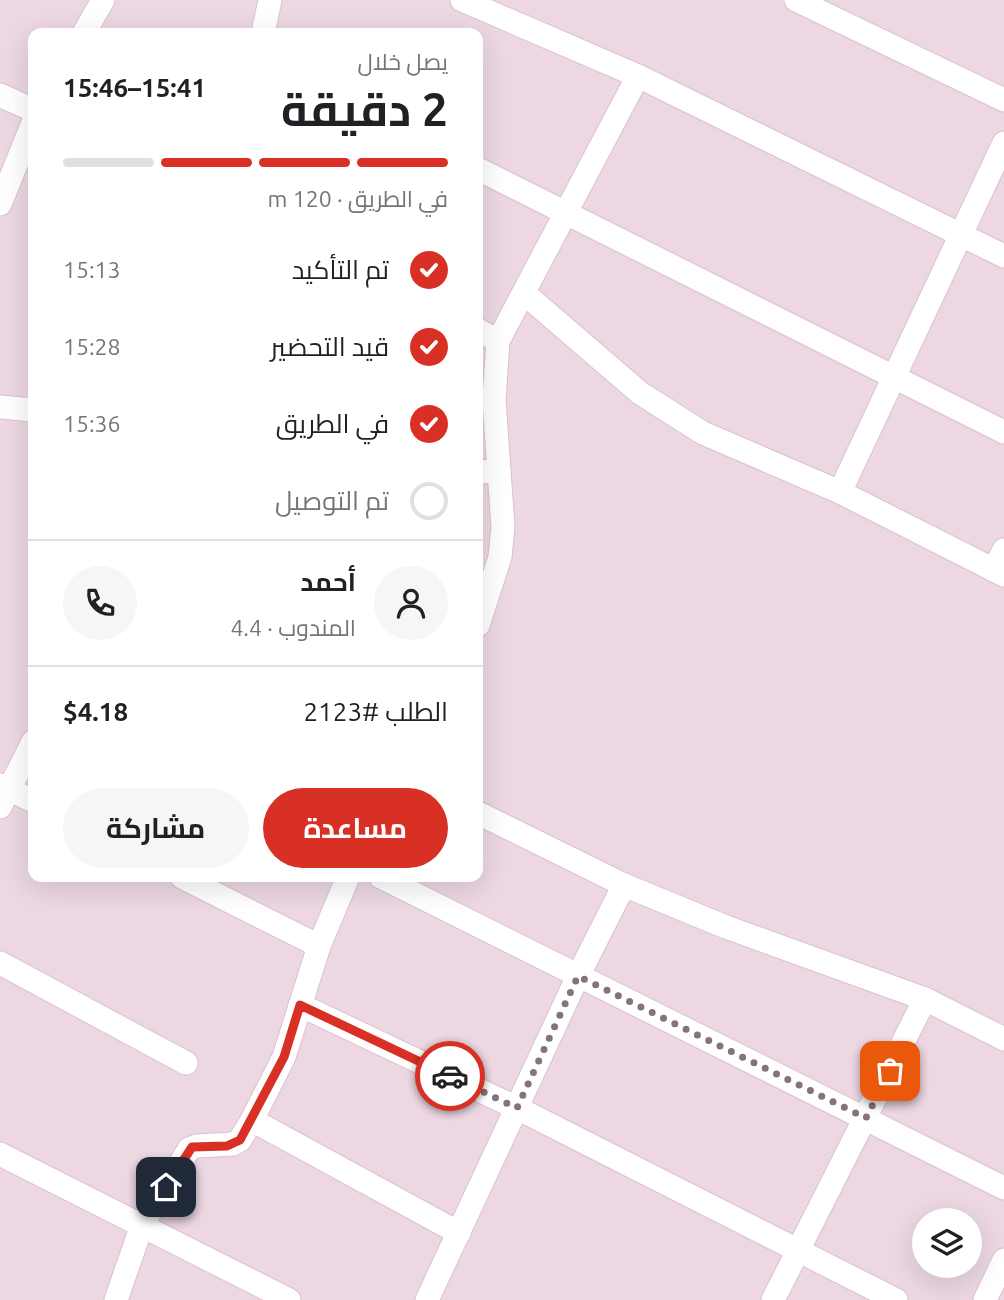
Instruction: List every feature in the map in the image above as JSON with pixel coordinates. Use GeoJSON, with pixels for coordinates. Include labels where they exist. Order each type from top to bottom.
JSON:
{"type":"FeatureCollection","features":[{"type":"Feature","properties":{"kind":"street"},"geometry":{"type":"LineString","coordinates":[[87,28],[103,0]]}},
{"type":"Feature","properties":{"kind":"street"},"geometry":{"type":"LineString","coordinates":[[264,28],[271,0]]}},
{"type":"Feature","properties":{"kind":"street"},"geometry":{"type":"LineString","coordinates":[[462,0],[638,76],[1004,256]]}},
{"type":"Feature","properties":{"kind":"street"},"geometry":{"type":"LineString","coordinates":[[796,0],[1004,100]]}},
{"type":"Feature","properties":{"kind":"street"},"geometry":{"type":"LineString","coordinates":[[483,610],[500,557],[503,527],[489,471],[498,341],[638,76]]}},
{"type":"Feature","properties":{"kind":"street"},"geometry":{"type":"LineString","coordinates":[[0,95],[28,108]]}},
{"type":"Feature","properties":{"kind":"street"},"geometry":{"type":"LineString","coordinates":[[0,204],[28,135]]}},
{"type":"Feature","properties":{"kind":"street"},"geometry":{"type":"LineString","coordinates":[[840,492],[1004,144]]}},
{"type":"Feature","properties":{"kind":"street"},"geometry":{"type":"LineString","coordinates":[[483,171],[1004,432]]}},
{"type":"Feature","properties":{"kind":"street"},"geometry":{"type":"LineString","coordinates":[[525,294],[660,408],[703,433],[1001,565]]}},
{"type":"Feature","properties":{"kind":"street"},"geometry":{"type":"LineString","coordinates":[[483,333],[498,341]]}},
{"type":"Feature","properties":{"kind":"street"},"geometry":{"type":"LineString","coordinates":[[0,407],[28,410]]}},
{"type":"Feature","properties":{"kind":"street"},"geometry":{"type":"LineString","coordinates":[[28,751],[3,794],[28,801]]}},
{"type":"Feature","properties":{"kind":"street"},"geometry":{"type":"LineString","coordinates":[[483,815],[624,885],[726,927],[925,999],[1000,1031]]}},
{"type":"Feature","properties":{"kind":"street"},"geometry":{"type":"LineString","coordinates":[[192,882],[319,946]]}},
{"type":"Feature","properties":{"kind":"street"},"geometry":{"type":"LineString","coordinates":[[116,1300],[142,1224],[189,1149],[233,1144],[240,1140],[252,1120],[284,1057],[319,946],[346,882]]}},
{"type":"Feature","properties":{"kind":"street"},"geometry":{"type":"LineString","coordinates":[[391,882],[1004,1188]]}},
{"type":"Feature","properties":{"kind":"street"},"geometry":{"type":"LineString","coordinates":[[427,1300],[578,976],[624,885]]}},
{"type":"Feature","properties":{"kind":"street"},"geometry":{"type":"LineString","coordinates":[[0,963],[186,1063]]}},
{"type":"Feature","properties":{"kind":"street"},"geometry":{"type":"LineString","coordinates":[[773,1300],[925,999]]}},
{"type":"Feature","properties":{"kind":"street"},"geometry":{"type":"LineString","coordinates":[[300,1005],[517,1108],[896,1300]]}},
{"type":"Feature","properties":{"kind":"street"},"geometry":{"type":"LineString","coordinates":[[252,1120],[458,1233]]}},
{"type":"Feature","properties":{"kind":"street"},"geometry":{"type":"LineString","coordinates":[[0,1154],[289,1300]]}},
{"type":"Feature","properties":{"kind":"street"},"geometry":{"type":"LineString","coordinates":[[985,1300],[1004,1260]]}},
{"type":"Feature","properties":{"kind":"shaded area"},"geometry":{"type":"Polygon","coordinates":[[[0,0],[1004,0],[1004,1300],[0,1300],[0,0]]]}},
{"type":"Feature","properties":{"kind":"way so far"},"geometry":{"type":"LineString","coordinates":[[450,1076],[517,1108],[578,976],[866,1118],[890,1071]]}},
{"type":"Feature","properties":{"kind":"route"},"geometry":{"type":"LineString","coordinates":[[166,1187],[192,1147],[227,1146],[240,1140],[284,1057],[300,1005],[450,1076]]}}]}
